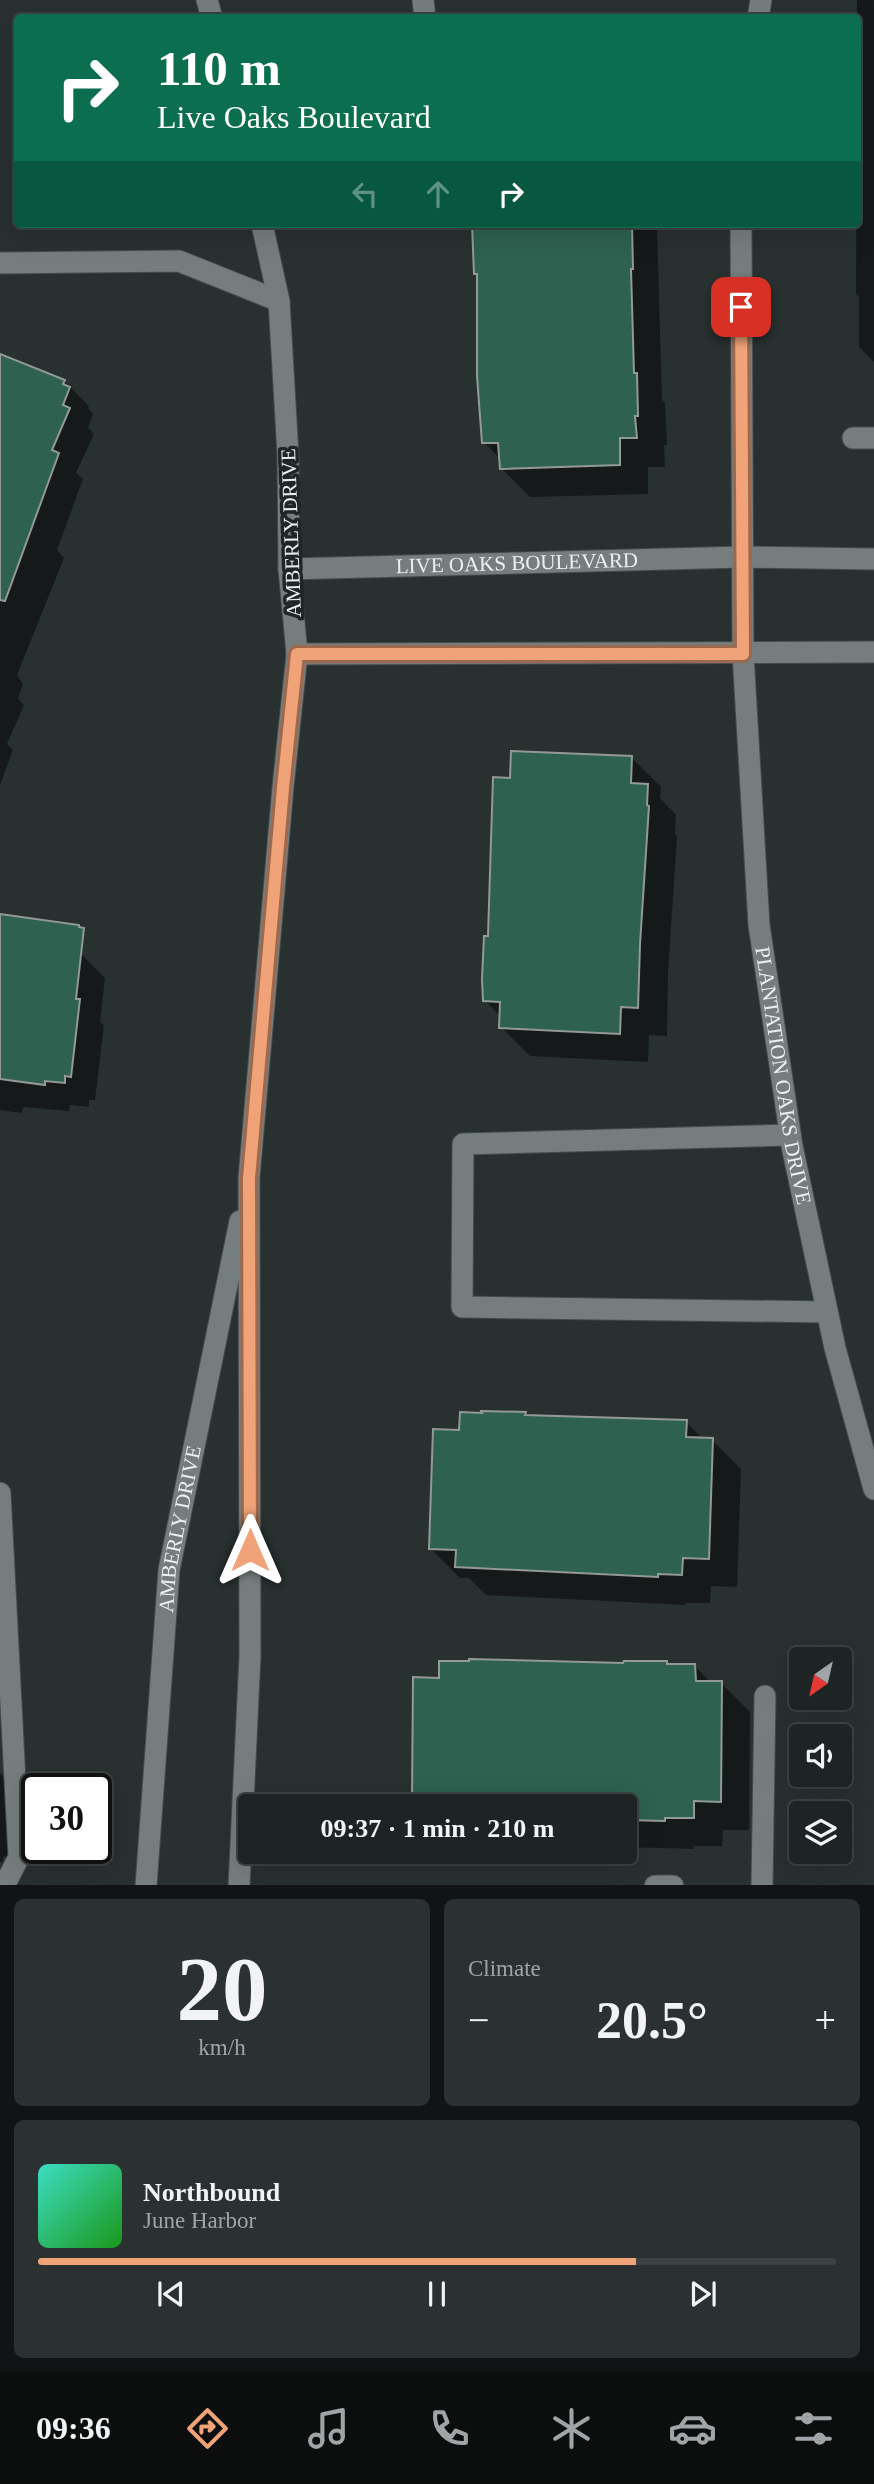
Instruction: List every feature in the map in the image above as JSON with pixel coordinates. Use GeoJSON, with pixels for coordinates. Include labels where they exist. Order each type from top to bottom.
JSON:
{"type":"FeatureCollection","features":[{"type":"Feature","properties":{"kind":"street","name":"AMBERLY DRIVE"},"geometry":{"type":"LineString","coordinates":[[239,1885],[250,1656],[249,1178],[297,654],[289,569],[288,455],[279,301],[263,228]]}},
{"type":"Feature","properties":{"kind":"street"},"geometry":{"type":"LineString","coordinates":[[741,228],[743,654]]}},
{"type":"Feature","properties":{"kind":"street"},"geometry":{"type":"LineString","coordinates":[[0,263],[179,261],[279,301]]}},
{"type":"Feature","properties":{"kind":"street","name":"LIVE OAKS BOULEVARD"},"geometry":{"type":"LineString","coordinates":[[289,569],[742,557],[874,559]]}},
{"type":"Feature","properties":{"kind":"street"},"geometry":{"type":"LineString","coordinates":[[297,654],[874,652]]}},
{"type":"Feature","properties":{"kind":"street","name":"PLANTATION OAKS DRIVE"},"geometry":{"type":"LineString","coordinates":[[743,654],[759,925],[790,1135],[827,1312],[874,1489]]}},
{"type":"Feature","properties":{"kind":"street"},"geometry":{"type":"LineString","coordinates":[[790,1135],[463,1143],[462,1307],[827,1312]]}},
{"type":"Feature","properties":{"kind":"street","name":"AMBERLY DRIVE"},"geometry":{"type":"LineString","coordinates":[[146,1885],[169,1570],[249,1178]]}},
{"type":"Feature","properties":{"kind":"street"},"geometry":{"type":"LineString","coordinates":[[0,1493],[19,1857],[4,1885]]}},
{"type":"Feature","properties":{"kind":"street"},"geometry":{"type":"LineString","coordinates":[[762,1885],[765,1696]]}},
{"type":"Feature","properties":{"kind":"street"},"geometry":{"type":"LineString","coordinates":[[655,1885],[673,1885]]}},
{"type":"Feature","properties":{"kind":"building"},"geometry":{"type":"Polygon","coordinates":[[[472,228],[632,228],[637,438],[620,438],[620,465],[500,469],[498,443],[482,443],[477,376],[477,274],[474,274],[472,228]]]}},
{"type":"Feature","properties":{"kind":"building"},"geometry":{"type":"Polygon","coordinates":[[[0,354],[65,380],[63,384],[70,387],[63,405],[70,408],[52,450],[59,453],[5,601],[0,600],[0,354]]]}},
{"type":"Feature","properties":{"kind":"building"},"geometry":{"type":"Polygon","coordinates":[[[511,751],[632,756],[631,783],[648,784],[638,1008],[621,1007],[620,1034],[499,1028],[500,1002],[483,1001],[493,777],[510,778],[511,751]]]}},
{"type":"Feature","properties":{"kind":"building"},"geometry":{"type":"Polygon","coordinates":[[[0,914],[79,925],[84,928],[76,999],[80,999],[71,1077],[65,1076],[65,1083],[45,1081],[45,1085],[0,1079],[0,914]]]}},
{"type":"Feature","properties":{"kind":"building"},"geometry":{"type":"Polygon","coordinates":[[[481,1411],[687,1420],[686,1437],[713,1438],[709,1559],[683,1558],[682,1575],[658,1574],[658,1577],[455,1567],[456,1550],[429,1549],[433,1429],[459,1430],[460,1412],[482,1413],[481,1411]]]}},
{"type":"Feature","properties":{"kind":"building"},"geometry":{"type":"Polygon","coordinates":[[[439,1661],[667,1661],[667,1664],[695,1664],[696,1681],[722,1681],[721,1802],[694,1801],[694,1818],[637,1820],[637,1794],[412,1794],[413,1677],[439,1678],[439,1661]]]}},
{"type":"Feature","properties":{"kind":"route"},"geometry":{"type":"LineString","coordinates":[[250,1550],[249,1178],[297,654],[743,654],[741,307]]}}]}
